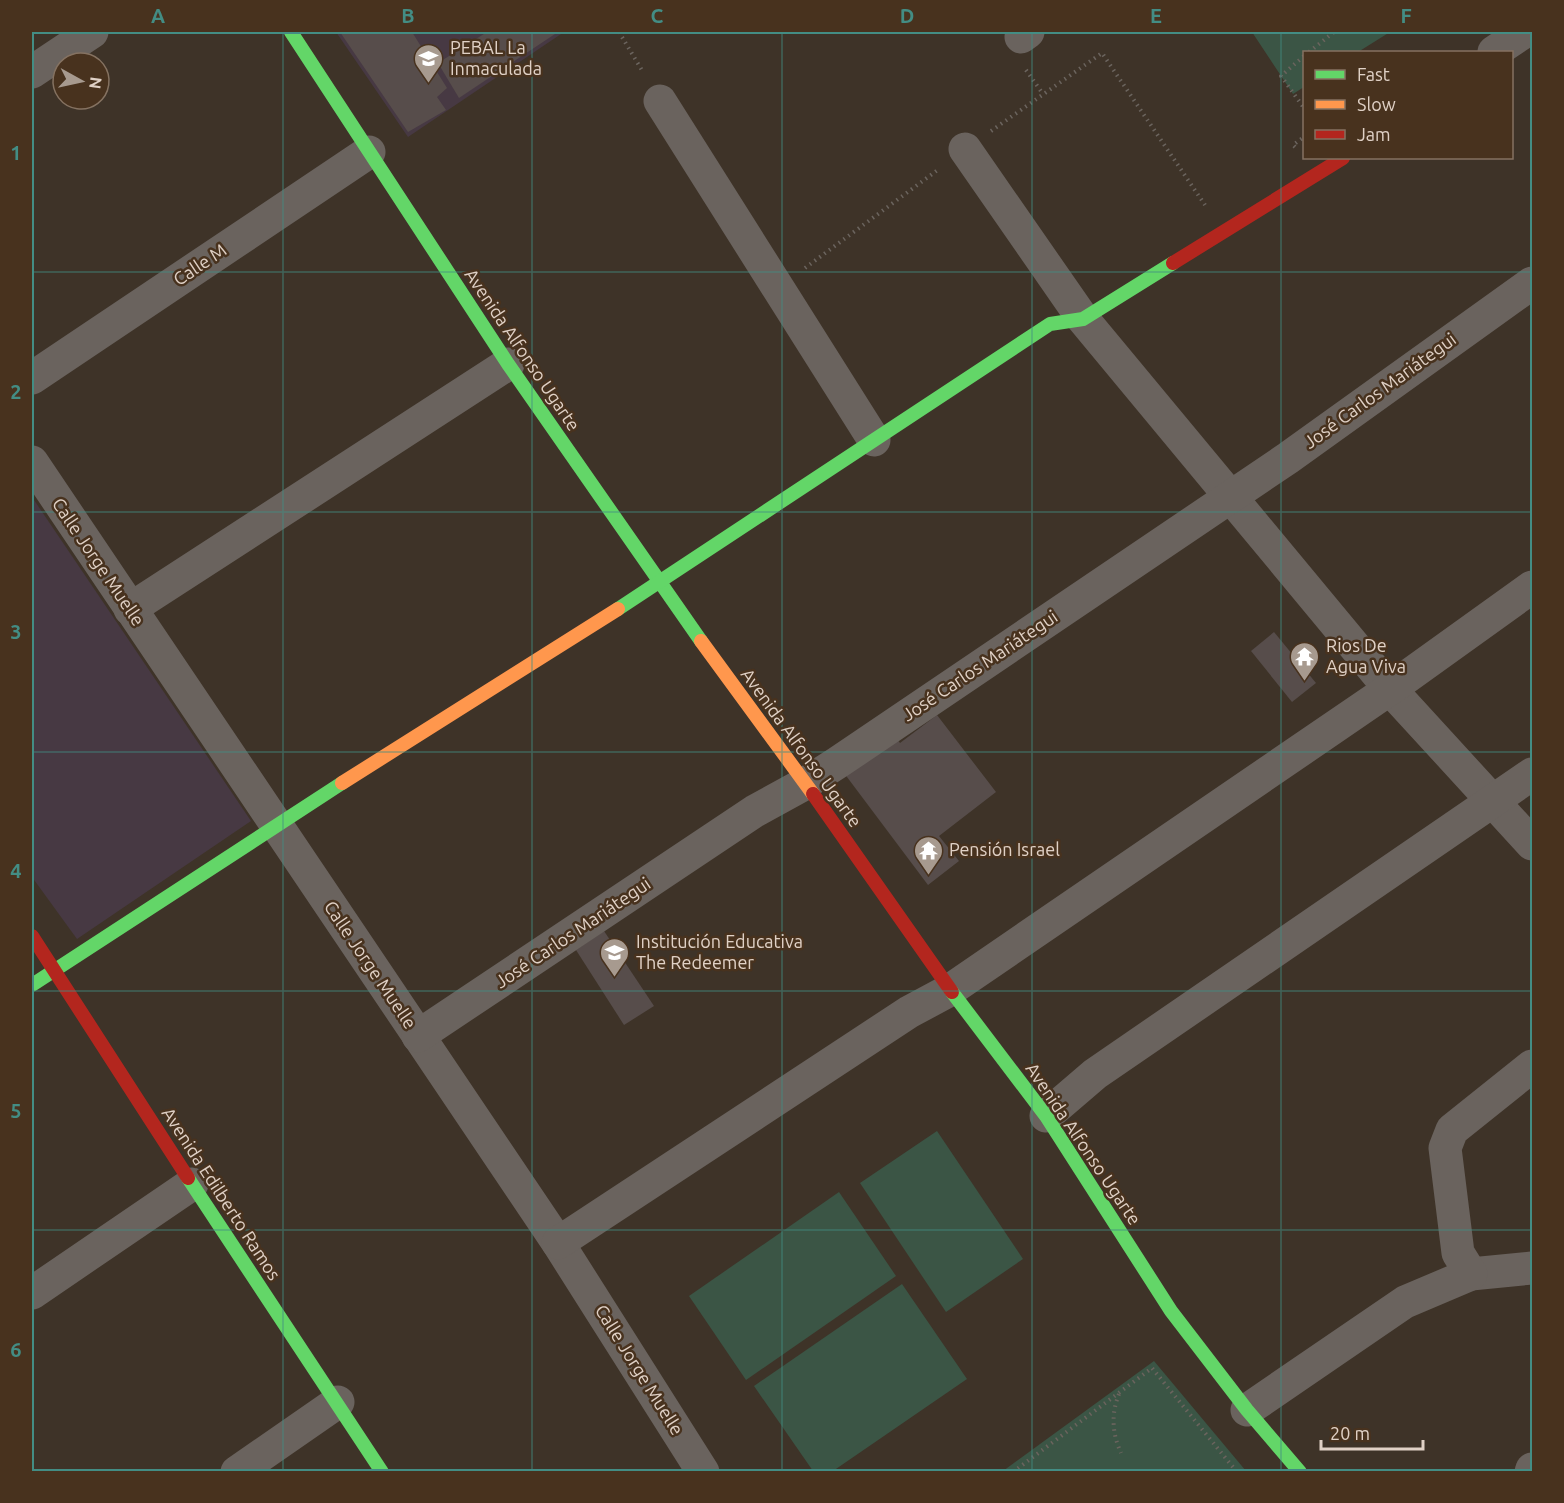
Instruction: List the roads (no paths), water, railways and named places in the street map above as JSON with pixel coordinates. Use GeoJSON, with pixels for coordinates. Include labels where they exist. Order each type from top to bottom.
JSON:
{"type":"FeatureCollection","features":[{"type":"Feature","properties":{"kind":"street"},"geometry":{"type":"LineString","coordinates":[[32,72],[92,32]]}},
{"type":"Feature","properties":{"kind":"street","name":"Avenida Alfonso Ugarte"},"geometry":{"type":"LineString","coordinates":[[291,32],[508,364],[729,681],[806,783],[950,990],[1046,1116],[1171,1311],[1247,1410],[1300,1472]]}},
{"type":"Feature","properties":{"kind":"street"},"geometry":{"type":"LineString","coordinates":[[1496,51],[1524,32]]}},
{"type":"Feature","properties":{"kind":"street"},"geometry":{"type":"LineString","coordinates":[[660,100],[874,440]]}},
{"type":"Feature","properties":{"kind":"street"},"geometry":{"type":"LineString","coordinates":[[965,149],[1083,319],[1390,689],[1533,844]]}},
{"type":"Feature","properties":{"kind":"street","name":"Calle M"},"geometry":{"type":"LineString","coordinates":[[32,378],[369,152]]}},
{"type":"Feature","properties":{"kind":"street"},"geometry":{"type":"LineString","coordinates":[[32,985],[276,825],[661,582],[1050,324],[1083,319],[1341,159]]}},
{"type":"Feature","properties":{"kind":"street","name":"José Carlos Mariátegui"},"geometry":{"type":"LineString","coordinates":[[417,1036],[755,812],[806,783],[1231,496],[1533,283]]}},
{"type":"Feature","properties":{"kind":"street"},"geometry":{"type":"LineString","coordinates":[[130,609],[508,364]]}},
{"type":"Feature","properties":{"kind":"street","name":"Calle Jorge Muelle"},"geometry":{"type":"LineString","coordinates":[[32,462],[558,1242],[694,1469]]}},
{"type":"Feature","properties":{"kind":"street"},"geometry":{"type":"LineString","coordinates":[[558,1242],[909,1012],[950,990],[1390,689],[1533,587]]}},
{"type":"Feature","properties":{"kind":"street"},"geometry":{"type":"LineString","coordinates":[[1046,1116],[1095,1074],[1533,774]]}},
{"type":"Feature","properties":{"kind":"street","name":"Avenida Edilberto Ramos"},"geometry":{"type":"LineString","coordinates":[[32,936],[382,1472]]}},
{"type":"Feature","properties":{"kind":"street"},"geometry":{"type":"LineString","coordinates":[[1471,1274],[1458,1253],[1445,1148],[1452,1130],[1533,1066]]}},
{"type":"Feature","properties":{"kind":"street"},"geometry":{"type":"LineString","coordinates":[[32,1293],[192,1184]]}},
{"type":"Feature","properties":{"kind":"street"},"geometry":{"type":"LineString","coordinates":[[1247,1410],[1405,1302],[1471,1274],[1533,1268]]}},
{"type":"Feature","properties":{"kind":"street"},"geometry":{"type":"LineString","coordinates":[[237,1472],[338,1402]]}},
{"type":"Feature","properties":{"kind":"place","name":"PEBAL La Inmaculada"},"geometry":{"type":"Point","coordinates":[429,84]}},
{"type":"Feature","properties":{"kind":"place","name":"Rios De Agua Viva"},"geometry":{"type":"Point","coordinates":[1305,682]}},
{"type":"Feature","properties":{"kind":"place","name":"Pensión Israel"},"geometry":{"type":"Point","coordinates":[928,876]}},
{"type":"Feature","properties":{"kind":"place","name":"Institución Educativa The Redeemer"},"geometry":{"type":"Point","coordinates":[615,978]}}]}
